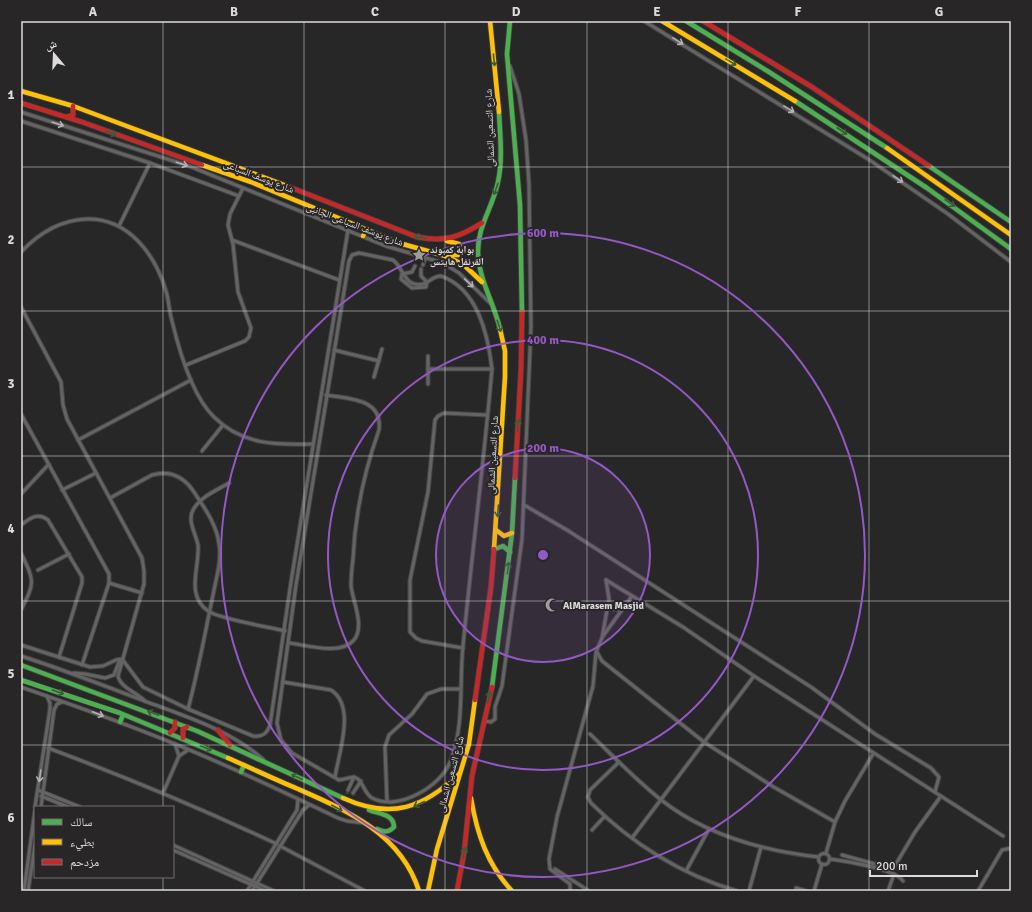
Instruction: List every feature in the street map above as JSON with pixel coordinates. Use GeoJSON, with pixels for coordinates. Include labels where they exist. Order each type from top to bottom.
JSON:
{"type":"FeatureCollection","features":[{"type":"Feature","properties":{"kind":"main road","name":"شارع التسعين الشمالى"},"geometry":{"type":"LineString","coordinates":[[428,891],[436,856],[461,772],[470,735],[495,549],[506,362],[502,335],[492,305],[482,282],[478,253],[482,223],[498,183],[501,155],[498,101],[490,21]]}},
{"type":"Feature","properties":{"kind":"main road","name":"شارع التسعين الشمالى"},"geometry":{"type":"LineString","coordinates":[[457,891],[464,847],[470,791],[495,669],[512,533],[521,370],[522,275],[520,205],[508,62],[508,36],[510,21]]}},
{"type":"Feature","properties":{"kind":"main road"},"geometry":{"type":"LineString","coordinates":[[662,21],[838,128],[961,210],[1011,249]]}},
{"type":"Feature","properties":{"kind":"main road"},"geometry":{"type":"LineString","coordinates":[[686,21],[785,81],[857,128],[1011,235]]}},
{"type":"Feature","properties":{"kind":"main road"},"geometry":{"type":"LineString","coordinates":[[703,21],[812,86],[1011,222]]}},
{"type":"Feature","properties":{"kind":"main road","name":"شارع يوسف السباعى"},"geometry":{"type":"LineString","coordinates":[[21,91],[73,106],[205,154],[406,233],[433,240],[447,240],[463,236],[482,223]]}},
{"type":"Feature","properties":{"kind":"main road","name":"شارع يوسف السباعى"},"geometry":{"type":"LineString","coordinates":[[21,103],[68,117],[251,182],[404,244],[443,255],[460,262],[482,282]]}},
{"type":"Feature","properties":{"kind":"main road"},"geometry":{"type":"LineString","coordinates":[[68,117],[73,114],[73,106]]}},
{"type":"Feature","properties":{"kind":"main road"},"geometry":{"type":"LineString","coordinates":[[82,122],[80,115],[85,111]]}},
{"type":"Feature","properties":{"kind":"main road"},"geometry":{"type":"LineString","coordinates":[[363,236],[367,229]]}},
{"type":"Feature","properties":{"kind":"main road"},"geometry":{"type":"LineString","coordinates":[[443,255],[448,253],[458,254],[461,251],[459,244],[450,243],[447,240]]}},
{"type":"Feature","properties":{"kind":"main road"},"geometry":{"type":"LineString","coordinates":[[496,530],[502,536],[512,533]]}},
{"type":"Feature","properties":{"kind":"main road"},"geometry":{"type":"LineString","coordinates":[[495,549],[503,546],[510,552]]}},
{"type":"Feature","properties":{"kind":"main road"},"geometry":{"type":"LineString","coordinates":[[21,665],[188,727],[348,798],[375,813],[391,817],[395,823],[393,829],[389,832],[372,827]]}},
{"type":"Feature","properties":{"kind":"main road"},"geometry":{"type":"LineString","coordinates":[[21,680],[123,715],[183,738],[244,764],[366,823],[398,851],[412,871],[419,891]]}},
{"type":"Feature","properties":{"kind":"main road"},"geometry":{"type":"LineString","coordinates":[[120,722],[123,715]]}},
{"type":"Feature","properties":{"kind":"main road"},"geometry":{"type":"LineString","coordinates":[[170,733],[175,728],[175,722]]}},
{"type":"Feature","properties":{"kind":"main road"},"geometry":{"type":"LineString","coordinates":[[183,738],[183,729],[188,727]]}},
{"type":"Feature","properties":{"kind":"main road"},"geometry":{"type":"LineString","coordinates":[[218,730],[231,746]]}},
{"type":"Feature","properties":{"kind":"main road"},"geometry":{"type":"LineString","coordinates":[[241,772],[244,764]]}},
{"type":"Feature","properties":{"kind":"main road"},"geometry":{"type":"LineString","coordinates":[[366,807],[391,811],[417,806],[442,790],[461,772]]}},
{"type":"Feature","properties":{"kind":"main road"},"geometry":{"type":"LineString","coordinates":[[470,791],[476,829],[486,855],[496,872],[512,891]]}},
{"type":"Feature","properties":{"kind":"street"},"geometry":{"type":"LineString","coordinates":[[644,21],[868,159],[948,214],[1011,262]]}},
{"type":"Feature","properties":{"kind":"street"},"geometry":{"type":"LineString","coordinates":[[484,721],[490,722],[495,720],[495,707],[502,686],[522,544],[531,327],[529,184],[522,107],[516,79],[508,62]]}},
{"type":"Feature","properties":{"kind":"street","name":"شارع يوسف السباعى الجانبى"},"geometry":{"type":"LineString","coordinates":[[21,112],[189,166],[363,236],[418,257],[443,263],[455,270],[492,305]]}},
{"type":"Feature","properties":{"kind":"street"},"geometry":{"type":"LineString","coordinates":[[21,121],[150,163],[239,196]]}},
{"type":"Feature","properties":{"kind":"street"},"geometry":{"type":"LineString","coordinates":[[120,226],[150,163]]}},
{"type":"Feature","properties":{"kind":"street"},"geometry":{"type":"LineString","coordinates":[[186,365],[245,341],[251,334],[251,328],[237,286],[232,240],[228,221],[243,188]]}},
{"type":"Feature","properties":{"kind":"street"},"geometry":{"type":"LineString","coordinates":[[21,252],[38,236],[64,223],[93,219],[120,226],[130,232],[143,246],[158,272],[165,290],[173,325],[191,380],[208,410],[223,425],[242,436],[258,442],[277,445],[312,444]]}},
{"type":"Feature","properties":{"kind":"street"},"geometry":{"type":"LineString","coordinates":[[122,659],[143,687],[188,709],[253,736],[264,735],[270,726],[312,444],[348,230]]}},
{"type":"Feature","properties":{"kind":"street"},"geometry":{"type":"LineString","coordinates":[[232,240],[339,280]]}},
{"type":"Feature","properties":{"kind":"street"},"geometry":{"type":"LineString","coordinates":[[359,253],[390,259],[396,262],[402,274],[411,282],[419,284],[427,282],[437,276],[444,277],[458,287],[472,302],[487,334],[492,369],[486,415],[463,648],[456,746],[450,764],[439,779],[423,791],[411,797],[387,801],[370,797],[361,781],[354,777],[342,780],[292,753],[281,740],[277,723],[296,585],[349,261],[352,255],[359,253]]}},
{"type":"Feature","properties":{"kind":"street"},"geometry":{"type":"LineString","coordinates":[[417,262],[418,257]]}},
{"type":"Feature","properties":{"kind":"street"},"geometry":{"type":"LineString","coordinates":[[424,259],[421,276],[427,282]]}},
{"type":"Feature","properties":{"kind":"street"},"geometry":{"type":"LineString","coordinates":[[402,274],[412,272],[415,266]]}},
{"type":"Feature","properties":{"kind":"street"},"geometry":{"type":"LineString","coordinates":[[21,307],[58,375],[61,382],[64,410],[78,440],[142,558],[144,576],[142,592],[118,676],[120,682],[145,701]]}},
{"type":"Feature","properties":{"kind":"street"},"geometry":{"type":"LineString","coordinates":[[374,377],[382,349]]}},
{"type":"Feature","properties":{"kind":"street"},"geometry":{"type":"LineString","coordinates":[[334,350],[378,362]]}},
{"type":"Feature","properties":{"kind":"street"},"geometry":{"type":"LineString","coordinates":[[428,356],[428,384]]}},
{"type":"Feature","properties":{"kind":"street"},"geometry":{"type":"LineString","coordinates":[[428,369],[492,369]]}},
{"type":"Feature","properties":{"kind":"street"},"geometry":{"type":"LineString","coordinates":[[78,440],[191,380]]}},
{"type":"Feature","properties":{"kind":"street"},"geometry":{"type":"LineString","coordinates":[[289,643],[333,649],[341,647],[354,640],[359,628],[351,586],[354,542],[362,486],[380,421],[377,412],[372,406],[363,402],[326,395]]}},
{"type":"Feature","properties":{"kind":"street"},"geometry":{"type":"LineString","coordinates":[[463,648],[422,641],[410,632],[410,580],[428,492],[435,420],[438,416],[444,413],[486,415]]}},
{"type":"Feature","properties":{"kind":"street"},"geometry":{"type":"LineString","coordinates":[[21,414],[108,571],[109,583],[82,665]]}},
{"type":"Feature","properties":{"kind":"street"},"geometry":{"type":"LineString","coordinates":[[202,451],[223,425]]}},
{"type":"Feature","properties":{"kind":"street"},"geometry":{"type":"LineString","coordinates":[[21,494],[49,464]]}},
{"type":"Feature","properties":{"kind":"street"},"geometry":{"type":"LineString","coordinates":[[62,490],[96,473]]}},
{"type":"Feature","properties":{"kind":"street"},"geometry":{"type":"LineString","coordinates":[[110,498],[152,475],[167,473],[174,474],[186,482],[200,502],[214,527],[220,545],[210,612],[188,709]]}},
{"type":"Feature","properties":{"kind":"street"},"geometry":{"type":"LineString","coordinates":[[229,483],[200,502],[194,509],[191,519],[198,546],[195,581],[200,602],[210,612],[285,631]]}},
{"type":"Feature","properties":{"kind":"street"},"geometry":{"type":"LineString","coordinates":[[524,506],[566,530],[811,687],[875,734],[931,768],[938,777],[935,792]]}},
{"type":"Feature","properties":{"kind":"street"},"geometry":{"type":"LineString","coordinates":[[21,525],[35,516],[46,518],[81,575],[82,581],[59,657]]}},
{"type":"Feature","properties":{"kind":"street"},"geometry":{"type":"LineString","coordinates":[[21,553],[31,574],[32,583],[21,610]]}},
{"type":"Feature","properties":{"kind":"street"},"geometry":{"type":"LineString","coordinates":[[38,570],[69,554]]}},
{"type":"Feature","properties":{"kind":"street"},"geometry":{"type":"LineString","coordinates":[[602,638],[609,595],[606,580],[682,627],[873,754],[1003,836]]}},
{"type":"Feature","properties":{"kind":"street"},"geometry":{"type":"LineString","coordinates":[[109,583],[142,592]]}},
{"type":"Feature","properties":{"kind":"street"},"geometry":{"type":"LineString","coordinates":[[570,891],[570,884],[550,869],[549,859],[557,817],[593,686],[596,652],[602,638],[632,596]]}},
{"type":"Feature","properties":{"kind":"street"},"geometry":{"type":"LineString","coordinates":[[608,604],[614,609],[622,610]]}},
{"type":"Feature","properties":{"kind":"street"},"geometry":{"type":"LineString","coordinates":[[21,645],[82,665],[99,667],[122,659]]}},
{"type":"Feature","properties":{"kind":"street"},"geometry":{"type":"LineString","coordinates":[[596,652],[602,661],[704,742],[772,786],[835,822]]}},
{"type":"Feature","properties":{"kind":"street"},"geometry":{"type":"LineString","coordinates":[[21,656],[145,701],[218,730],[236,738],[267,763]]}},
{"type":"Feature","properties":{"kind":"street"},"geometry":{"type":"LineString","coordinates":[[71,674],[85,674],[108,678],[114,675],[119,662],[122,659]]}},
{"type":"Feature","properties":{"kind":"street"},"geometry":{"type":"LineString","coordinates":[[632,838],[754,676]]}},
{"type":"Feature","properties":{"kind":"street"},"geometry":{"type":"LineString","coordinates":[[283,682],[331,690],[337,694],[342,702],[345,719],[335,777]]}},
{"type":"Feature","properties":{"kind":"street"},"geometry":{"type":"LineString","coordinates":[[21,687],[120,722],[175,744],[241,772],[347,822],[366,823]]}},
{"type":"Feature","properties":{"kind":"street"},"geometry":{"type":"LineString","coordinates":[[387,801],[385,747],[389,735],[412,714],[427,694],[441,689],[460,689]]}},
{"type":"Feature","properties":{"kind":"street"},"geometry":{"type":"LineString","coordinates":[[35,806],[50,710],[50,702],[47,696]]}},
{"type":"Feature","properties":{"kind":"street"},"geometry":{"type":"LineString","coordinates":[[40,806],[54,710],[57,704],[63,702]]}},
{"type":"Feature","properties":{"kind":"street"},"geometry":{"type":"LineString","coordinates":[[590,734],[660,799],[709,828],[761,847],[794,854],[819,857]]}},
{"type":"Feature","properties":{"kind":"street"},"geometry":{"type":"LineString","coordinates":[[175,744],[179,756]]}},
{"type":"Feature","properties":{"kind":"street"},"geometry":{"type":"LineString","coordinates":[[48,748],[162,793],[279,845],[365,891]]}},
{"type":"Feature","properties":{"kind":"street"},"geometry":{"type":"LineString","coordinates":[[162,793],[179,756],[189,750]]}},
{"type":"Feature","properties":{"kind":"street"},"geometry":{"type":"LineString","coordinates":[[873,754],[845,801],[835,822],[826,853],[830,859],[894,874],[900,876],[903,881]]}},
{"type":"Feature","properties":{"kind":"street"},"geometry":{"type":"LineString","coordinates":[[619,762],[588,793],[591,803],[632,838],[656,855],[708,882],[737,891]]}},
{"type":"Feature","properties":{"kind":"street"},"geometry":{"type":"LineString","coordinates":[[348,790],[354,777]]}},
{"type":"Feature","properties":{"kind":"street"},"geometry":{"type":"LineString","coordinates":[[353,793],[361,781]]}},
{"type":"Feature","properties":{"kind":"street"},"geometry":{"type":"LineString","coordinates":[[38,790],[78,806]]}},
{"type":"Feature","properties":{"kind":"street"},"geometry":{"type":"LineString","coordinates":[[37,795],[65,806]]}},
{"type":"Feature","properties":{"kind":"street"},"geometry":{"type":"LineString","coordinates":[[842,855],[894,869],[915,832],[941,796]]}},
{"type":"Feature","properties":{"kind":"street"},"geometry":{"type":"LineString","coordinates":[[279,845],[297,810],[298,799]]}},
{"type":"Feature","properties":{"kind":"street"},"geometry":{"type":"LineString","coordinates":[[247,891],[254,883],[303,810],[310,805]]}},
{"type":"Feature","properties":{"kind":"street"},"geometry":{"type":"LineString","coordinates":[[24,891],[23,885],[34,816]]}},
{"type":"Feature","properties":{"kind":"street"},"geometry":{"type":"LineString","coordinates":[[592,830],[605,816]]}},
{"type":"Feature","properties":{"kind":"street"},"geometry":{"type":"LineString","coordinates":[[686,871],[709,828]]}},
{"type":"Feature","properties":{"kind":"street"},"geometry":{"type":"LineString","coordinates":[[174,846],[254,883],[266,891]]}},
{"type":"Feature","properties":{"kind":"street"},"geometry":{"type":"LineString","coordinates":[[749,891],[761,847]]}},
{"type":"Feature","properties":{"kind":"street"},"geometry":{"type":"LineString","coordinates":[[978,891],[1002,850],[1011,848]]}},
{"type":"Feature","properties":{"kind":"street"},"geometry":{"type":"LineString","coordinates":[[174,850],[274,891]]}},
{"type":"Feature","properties":{"kind":"street"},"geometry":{"type":"LineString","coordinates":[[28,891],[34,851]]}},
{"type":"Feature","properties":{"kind":"street"},"geometry":{"type":"LineString","coordinates":[[819,857],[822,853],[826,853]]}},
{"type":"Feature","properties":{"kind":"street"},"geometry":{"type":"LineString","coordinates":[[814,891],[822,864],[819,861],[819,857]]}},
{"type":"Feature","properties":{"kind":"street"},"geometry":{"type":"LineString","coordinates":[[822,864],[828,863],[830,859]]}},
{"type":"Feature","properties":{"kind":"street"},"geometry":{"type":"LineString","coordinates":[[555,869],[589,891]]}},
{"type":"Feature","properties":{"kind":"street"},"geometry":{"type":"LineString","coordinates":[[888,891],[894,874]]}},
{"type":"Feature","properties":{"kind":"street"},"geometry":{"type":"LineString","coordinates":[[252,891],[254,883]]}},
{"type":"Feature","properties":{"kind":"street"},"geometry":{"type":"LineString","coordinates":[[796,888],[806,891]]}},
{"type":"Feature","properties":{"kind":"tunnel"},"geometry":{"type":"LineString","coordinates":[[347,794],[348,790]]}},
{"type":"Feature","properties":{"kind":"traffic: fast"},"geometry":{"type":"LineString","coordinates":[[510,21],[507,54],[520,205],[522,312]]}},
{"type":"Feature","properties":{"kind":"traffic: fast"},"geometry":{"type":"LineString","coordinates":[[686,21],[769,72],[887,148]]}},
{"type":"Feature","properties":{"kind":"traffic: fast"},"geometry":{"type":"LineString","coordinates":[[795,101],[927,188],[1011,249]]}},
{"type":"Feature","properties":{"kind":"traffic: fast"},"geometry":{"type":"LineString","coordinates":[[499,112],[501,147],[500,173],[496,191],[480,234],[478,253],[481,273],[500,329]]}},
{"type":"Feature","properties":{"kind":"traffic: fast"},"geometry":{"type":"LineString","coordinates":[[929,166],[1011,222]]}},
{"type":"Feature","properties":{"kind":"traffic: fast"},"geometry":{"type":"LineString","coordinates":[[492,687],[512,533],[515,478]]}},
{"type":"Feature","properties":{"kind":"traffic: fast"},"geometry":{"type":"LineString","coordinates":[[495,549],[503,546],[510,552]]}},
{"type":"Feature","properties":{"kind":"traffic: fast"},"geometry":{"type":"LineString","coordinates":[[21,665],[197,731],[343,798]]}},
{"type":"Feature","properties":{"kind":"traffic: fast"},"geometry":{"type":"LineString","coordinates":[[21,680],[120,713],[228,758]]}},
{"type":"Feature","properties":{"kind":"traffic: fast"},"geometry":{"type":"LineString","coordinates":[[120,722],[123,715]]}},
{"type":"Feature","properties":{"kind":"traffic: fast"},"geometry":{"type":"LineString","coordinates":[[241,772],[244,765]]}},
{"type":"Feature","properties":{"kind":"traffic: fast"},"geometry":{"type":"LineString","coordinates":[[369,810],[392,819],[394,827],[392,829],[388,831],[377,829]]}},
{"type":"Feature","properties":{"kind":"traffic: slow"},"geometry":{"type":"LineString","coordinates":[[490,21],[499,112]]}},
{"type":"Feature","properties":{"kind":"traffic: slow"},"geometry":{"type":"LineString","coordinates":[[662,21],[795,101]]}},
{"type":"Feature","properties":{"kind":"traffic: slow"},"geometry":{"type":"LineString","coordinates":[[21,91],[73,106],[287,186]]}},
{"type":"Feature","properties":{"kind":"traffic: slow"},"geometry":{"type":"LineString","coordinates":[[887,148],[1011,235]]}},
{"type":"Feature","properties":{"kind":"traffic: slow"},"geometry":{"type":"LineString","coordinates":[[202,165],[251,182],[399,243],[449,257],[465,266],[482,282]]}},
{"type":"Feature","properties":{"kind":"traffic: slow"},"geometry":{"type":"LineString","coordinates":[[363,236],[367,229]]}},
{"type":"Feature","properties":{"kind":"traffic: slow"},"geometry":{"type":"LineString","coordinates":[[444,254],[458,255],[461,251],[459,244],[447,241]]}},
{"type":"Feature","properties":{"kind":"traffic: slow"},"geometry":{"type":"LineString","coordinates":[[494,549],[505,377],[505,351],[500,329]]}},
{"type":"Feature","properties":{"kind":"traffic: slow"},"geometry":{"type":"LineString","coordinates":[[496,530],[504,536],[512,533]]}},
{"type":"Feature","properties":{"kind":"traffic: slow"},"geometry":{"type":"LineString","coordinates":[[428,891],[437,849],[469,744],[475,700]]}},
{"type":"Feature","properties":{"kind":"traffic: slow"},"geometry":{"type":"LineString","coordinates":[[228,758],[317,797],[354,816],[370,827],[386,839],[400,854],[411,871],[419,891]]}},
{"type":"Feature","properties":{"kind":"traffic: slow"},"geometry":{"type":"LineString","coordinates":[[343,798],[360,805],[376,808],[392,809],[406,807],[433,795],[460,773]]}},
{"type":"Feature","properties":{"kind":"traffic: slow"},"geometry":{"type":"LineString","coordinates":[[471,798],[476,824],[484,848],[503,881],[512,891]]}},
{"type":"Feature","properties":{"kind":"traffic: jam"},"geometry":{"type":"LineString","coordinates":[[703,21],[812,87],[929,166]]}},
{"type":"Feature","properties":{"kind":"traffic: jam"},"geometry":{"type":"LineString","coordinates":[[21,103],[82,122],[202,165]]}},
{"type":"Feature","properties":{"kind":"traffic: jam"},"geometry":{"type":"LineString","coordinates":[[67,117],[73,115],[73,106]]}},
{"type":"Feature","properties":{"kind":"traffic: jam"},"geometry":{"type":"LineString","coordinates":[[287,186],[417,237],[436,239],[451,238],[482,223]]}},
{"type":"Feature","properties":{"kind":"traffic: jam"},"geometry":{"type":"LineString","coordinates":[[515,478],[521,370],[522,312]]}},
{"type":"Feature","properties":{"kind":"traffic: jam"},"geometry":{"type":"LineString","coordinates":[[475,700],[491,587],[494,549]]}},
{"type":"Feature","properties":{"kind":"traffic: jam"},"geometry":{"type":"LineString","coordinates":[[457,891],[464,853],[472,776],[492,687]]}},
{"type":"Feature","properties":{"kind":"traffic: jam"},"geometry":{"type":"LineString","coordinates":[[170,733],[175,728],[175,722]]}},
{"type":"Feature","properties":{"kind":"traffic: jam"},"geometry":{"type":"LineString","coordinates":[[183,738],[183,729],[187,727]]}},
{"type":"Feature","properties":{"kind":"traffic: jam"},"geometry":{"type":"LineString","coordinates":[[218,730],[230,745]]}},
{"type":"Feature","properties":{"kind":"place","name":"بوابة كمبوند القرنفل هايتس"},"geometry":{"type":"Point","coordinates":[419,255]}},
{"type":"Feature","properties":{"kind":"place","name":"AlMarasem Masjid"},"geometry":{"type":"Point","coordinates":[552,605]}}]}
